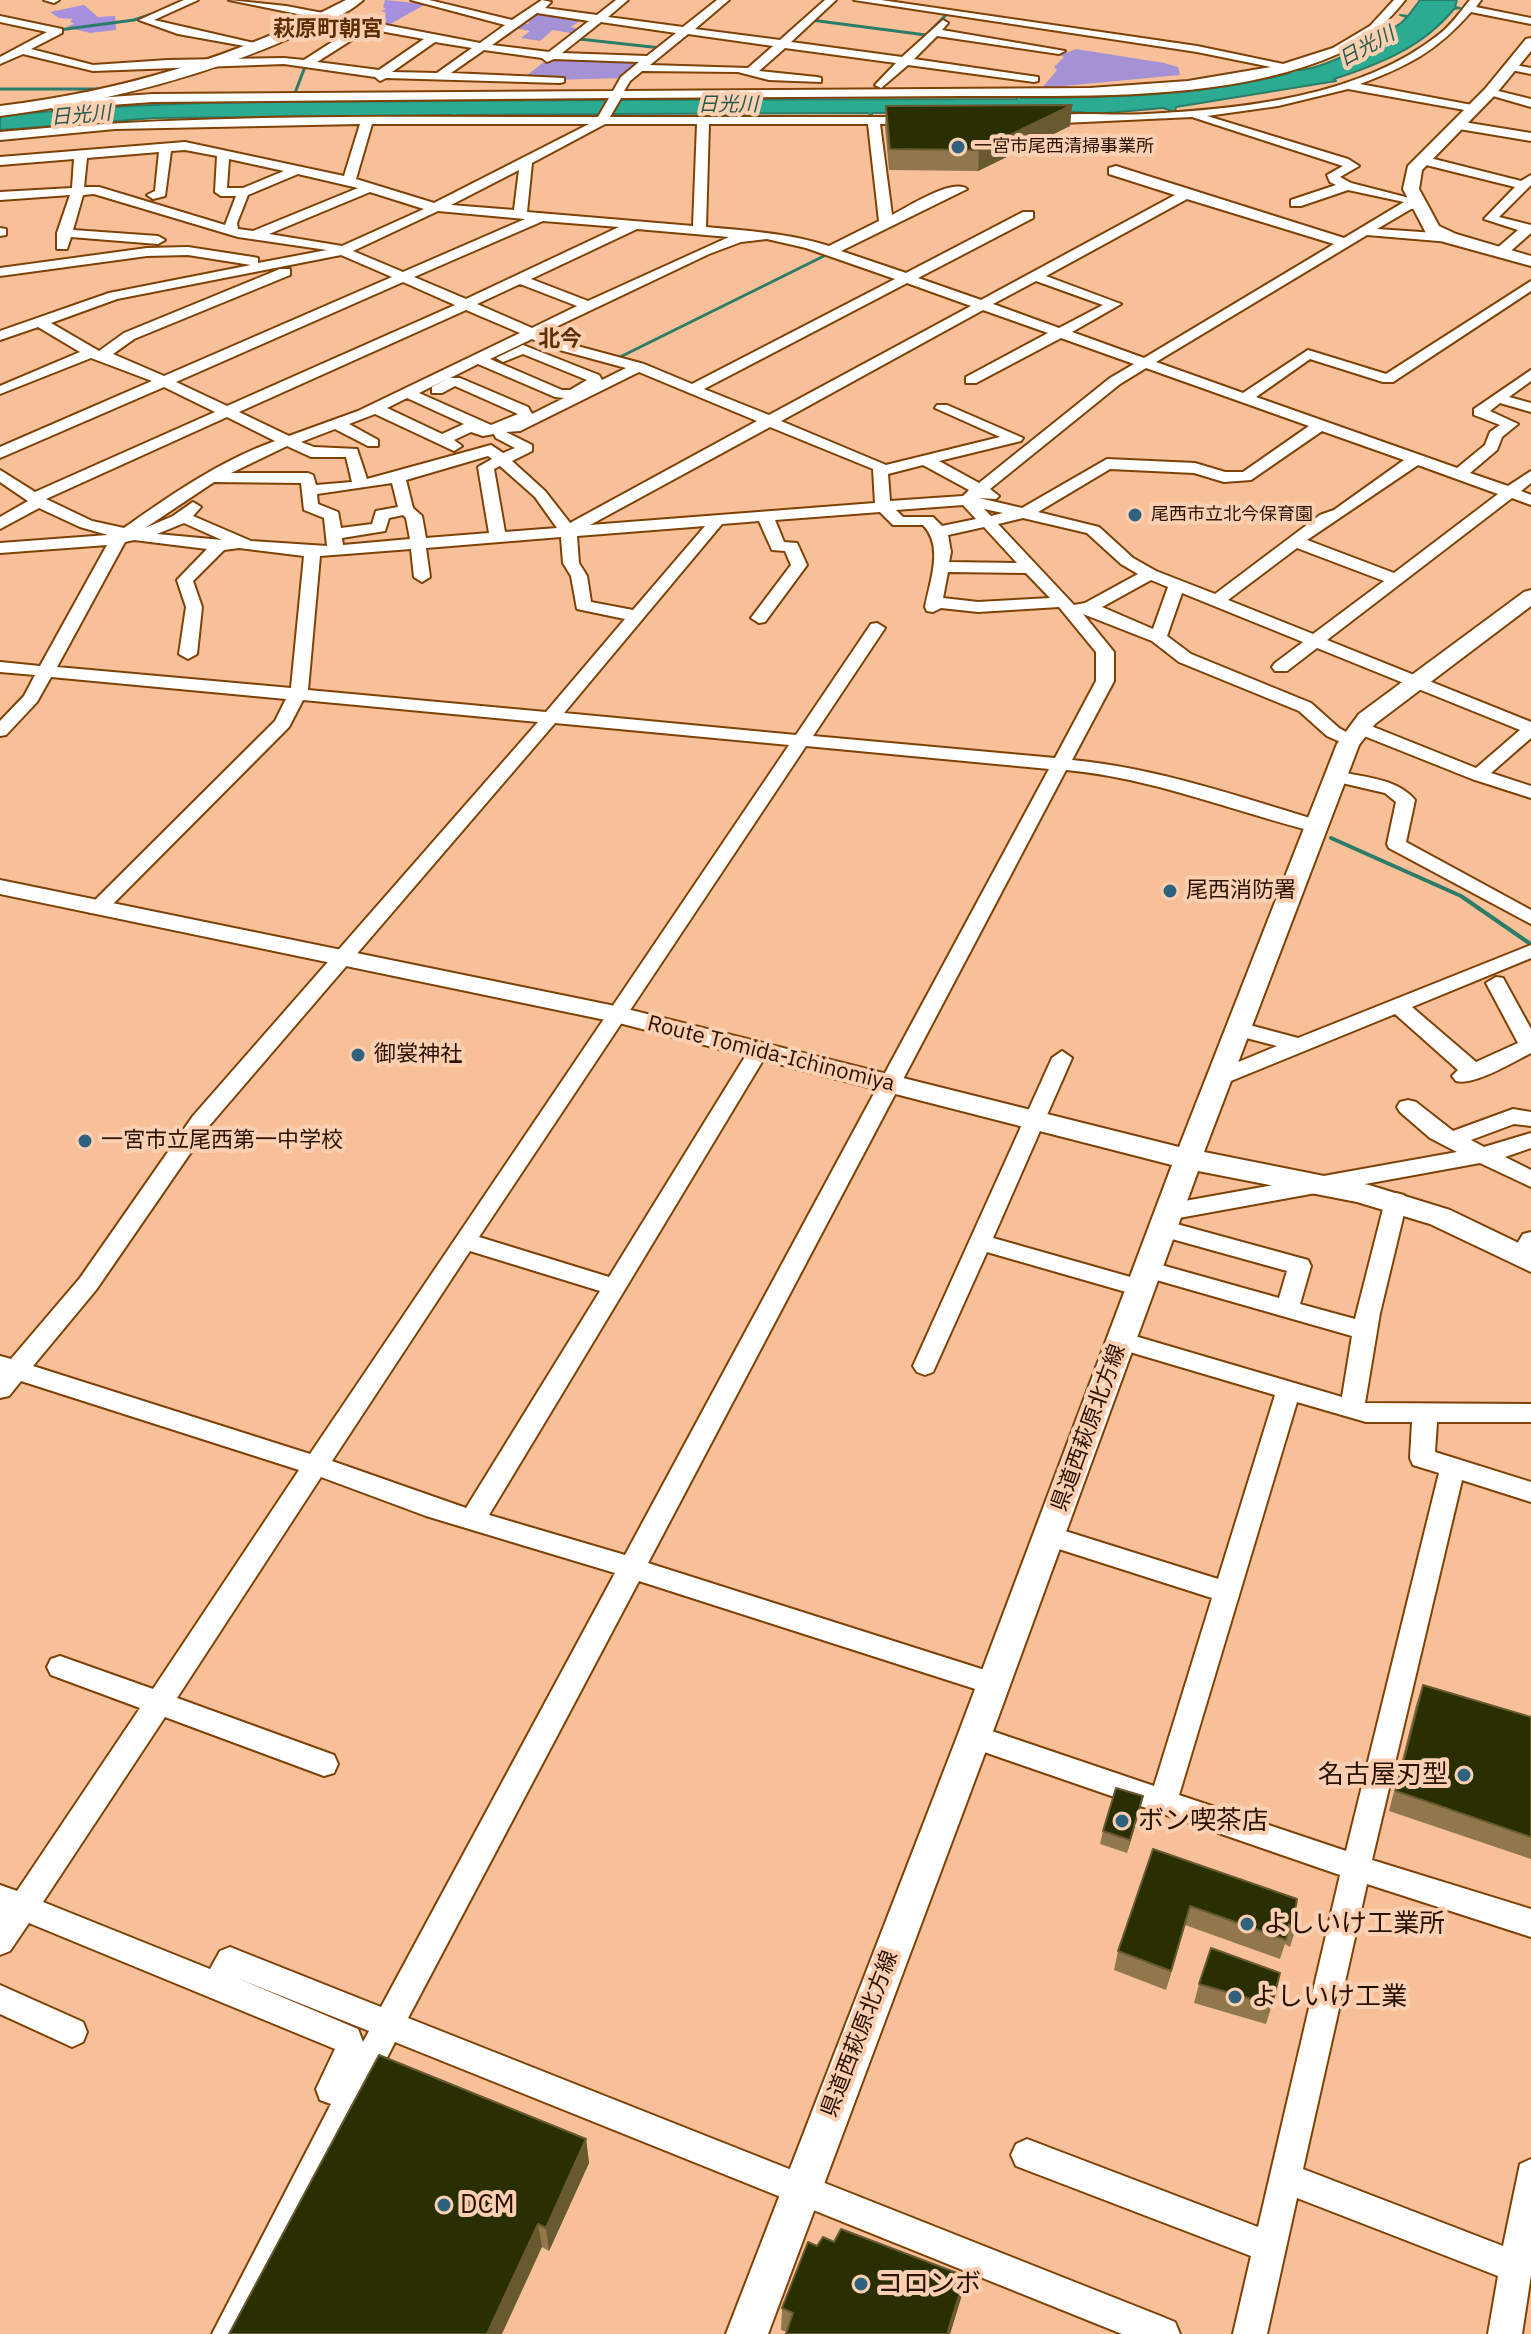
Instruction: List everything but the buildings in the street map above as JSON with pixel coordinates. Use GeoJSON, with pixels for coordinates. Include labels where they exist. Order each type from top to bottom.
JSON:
{"type":"FeatureCollection","features":[{"type":"Feature","properties":{"kind":"main road"},"geometry":{"type":"LineString","coordinates":[[0,111],[51,106],[152,85],[289,36],[356,0]]}},
{"type":"Feature","properties":{"kind":"main road"},"geometry":{"type":"LineString","coordinates":[[1531,42],[1490,92],[1422,160],[1411,176],[1416,203],[1432,229],[1450,238],[1531,261]]}},
{"type":"Feature","properties":{"kind":"main road","name":"県道西萩原北方線"},"geometry":{"type":"LineString","coordinates":[[747,2334],[1335,776],[1355,734],[1367,719],[1531,596]]}},
{"type":"Feature","properties":{"kind":"main road","name":"Route Tomida-Ichinomiya"},"geometry":{"type":"LineString","coordinates":[[0,887],[615,1014],[1188,1159],[1396,1201],[1528,1252]]}},
{"type":"Feature","properties":{"kind":"street"},"geometry":{"type":"LineString","coordinates":[[193,0],[144,20],[178,31],[261,46]]}},
{"type":"Feature","properties":{"kind":"street"},"geometry":{"type":"LineString","coordinates":[[234,0],[553,55],[596,61],[652,59]]}},
{"type":"Feature","properties":{"kind":"street"},"geometry":{"type":"LineString","coordinates":[[416,0],[514,24]]}},
{"type":"Feature","properties":{"kind":"street"},"geometry":{"type":"LineString","coordinates":[[442,74],[549,0]]}},
{"type":"Feature","properties":{"kind":"street"},"geometry":{"type":"LineString","coordinates":[[520,79],[623,0]]}},
{"type":"Feature","properties":{"kind":"street"},"geometry":{"type":"LineString","coordinates":[[0,336],[114,296],[341,251],[439,207],[602,121],[619,80],[652,59],[724,0]]}},
{"type":"Feature","properties":{"kind":"street"},"geometry":{"type":"LineString","coordinates":[[751,72],[831,0]]}},
{"type":"Feature","properties":{"kind":"street"},"geometry":{"type":"LineString","coordinates":[[859,0],[1077,30],[1287,67]]}},
{"type":"Feature","properties":{"kind":"street"},"geometry":{"type":"LineString","coordinates":[[881,85],[964,0]]}},
{"type":"Feature","properties":{"kind":"street"},"geometry":{"type":"LineString","coordinates":[[51,106],[153,98],[1023,92],[1155,88],[1206,83],[1287,67],[1346,46],[1373,30],[1392,13],[1400,0]]}},
{"type":"Feature","properties":{"kind":"street"},"geometry":{"type":"LineString","coordinates":[[1026,120],[1189,114],[1283,100],[1347,85],[1395,68],[1424,53],[1453,31],[1474,4],[1531,21]]}},
{"type":"Feature","properties":{"kind":"street"},"geometry":{"type":"LineString","coordinates":[[536,10],[904,62],[1046,65]]}},
{"type":"Feature","properties":{"kind":"street"},"geometry":{"type":"LineString","coordinates":[[0,19],[58,31],[0,61]]}},
{"type":"Feature","properties":{"kind":"street"},"geometry":{"type":"LineString","coordinates":[[309,62],[367,25]]}},
{"type":"Feature","properties":{"kind":"street"},"geometry":{"type":"LineString","coordinates":[[1023,92],[1077,30]]}},
{"type":"Feature","properties":{"kind":"street"},"geometry":{"type":"LineString","coordinates":[[934,32],[1046,65]]}},
{"type":"Feature","properties":{"kind":"street"},"geometry":{"type":"LineString","coordinates":[[376,95],[381,74],[435,37]]}},
{"type":"Feature","properties":{"kind":"street"},"geometry":{"type":"LineString","coordinates":[[21,50],[93,68],[219,61],[309,62],[381,74],[577,80]]}},
{"type":"Feature","properties":{"kind":"street"},"geometry":{"type":"LineString","coordinates":[[1510,67],[1531,71]]}},
{"type":"Feature","properties":{"kind":"street"},"geometry":{"type":"LineString","coordinates":[[640,68],[731,68],[769,77],[978,92]]}},
{"type":"Feature","properties":{"kind":"street"},"geometry":{"type":"LineString","coordinates":[[1347,85],[1472,109]]}},
{"type":"Feature","properties":{"kind":"street"},"geometry":{"type":"LineString","coordinates":[[1490,92],[1531,103]]}},
{"type":"Feature","properties":{"kind":"street"},"geometry":{"type":"LineString","coordinates":[[1189,114],[1350,164],[1353,166],[1333,175],[1347,186],[1416,203]]}},
{"type":"Feature","properties":{"kind":"street"},"geometry":{"type":"LineString","coordinates":[[874,120],[886,223]]}},
{"type":"Feature","properties":{"kind":"street"},"geometry":{"type":"LineString","coordinates":[[0,136],[59,129],[116,131],[367,121],[935,120]]}},
{"type":"Feature","properties":{"kind":"street"},"geometry":{"type":"LineString","coordinates":[[345,180],[350,178],[367,121]]}},
{"type":"Feature","properties":{"kind":"street"},"geometry":{"type":"LineString","coordinates":[[700,229],[703,121]]}},
{"type":"Feature","properties":{"kind":"street"},"geometry":{"type":"LineString","coordinates":[[1457,125],[1531,137]]}},
{"type":"Feature","properties":{"kind":"street"},"geometry":{"type":"LineString","coordinates":[[54,145],[59,129]]}},
{"type":"Feature","properties":{"kind":"street"},"geometry":{"type":"LineString","coordinates":[[0,161],[31,164],[81,153],[185,146],[345,180],[439,207],[742,235],[775,235],[830,251],[1531,500]]}},
{"type":"Feature","properties":{"kind":"street"},"geometry":{"type":"LineString","coordinates":[[153,195],[161,193],[165,148]]}},
{"type":"Feature","properties":{"kind":"street"},"geometry":{"type":"LineString","coordinates":[[59,262],[79,183],[81,153]]}},
{"type":"Feature","properties":{"kind":"street"},"geometry":{"type":"LineString","coordinates":[[223,154],[221,192],[243,192],[296,170]]}},
{"type":"Feature","properties":{"kind":"street"},"geometry":{"type":"LineString","coordinates":[[1422,160],[1527,181]]}},
{"type":"Feature","properties":{"kind":"street"},"geometry":{"type":"LineString","coordinates":[[520,214],[526,162]]}},
{"type":"Feature","properties":{"kind":"street"},"geometry":{"type":"LineString","coordinates":[[1527,181],[1490,219],[1529,228]]}},
{"type":"Feature","properties":{"kind":"street"},"geometry":{"type":"LineString","coordinates":[[2,195],[79,183],[232,231],[321,245],[561,346],[639,367],[878,466],[881,471],[879,497],[883,508],[899,522],[927,520],[939,532],[943,552],[935,604],[1089,608],[1158,637],[1185,658],[1305,707],[1333,732],[1355,734],[1531,792]]}},
{"type":"Feature","properties":{"kind":"street"},"geometry":{"type":"LineString","coordinates":[[1296,203],[1347,186]]}},
{"type":"Feature","properties":{"kind":"street"},"geometry":{"type":"LineString","coordinates":[[254,236],[369,188]]}},
{"type":"Feature","properties":{"kind":"street"},"geometry":{"type":"LineString","coordinates":[[830,251],[952,190],[961,189]]}},
{"type":"Feature","properties":{"kind":"street"},"geometry":{"type":"LineString","coordinates":[[232,231],[231,223],[243,192]]}},
{"type":"Feature","properties":{"kind":"street"},"geometry":{"type":"LineString","coordinates":[[568,532],[1187,194],[1345,243]]}},
{"type":"Feature","properties":{"kind":"street"},"geometry":{"type":"LineString","coordinates":[[335,542],[418,544],[883,508],[973,495],[1095,395],[1416,203]]}},
{"type":"Feature","properties":{"kind":"street"},"geometry":{"type":"LineString","coordinates":[[520,214],[700,229]]}},
{"type":"Feature","properties":{"kind":"street"},"geometry":{"type":"LineString","coordinates":[[693,389],[1028,215]]}},
{"type":"Feature","properties":{"kind":"street"},"geometry":{"type":"LineString","coordinates":[[3,448],[542,217]]}},
{"type":"Feature","properties":{"kind":"street"},"geometry":{"type":"LineString","coordinates":[[162,245],[200,222]]}},
{"type":"Feature","properties":{"kind":"street"},"geometry":{"type":"LineString","coordinates":[[0,524],[38,500],[636,225]]}},
{"type":"Feature","properties":{"kind":"street"},"geometry":{"type":"LineString","coordinates":[[1500,253],[1529,228]]}},
{"type":"Feature","properties":{"kind":"street"},"geometry":{"type":"LineString","coordinates":[[1366,231],[1450,238]]}},
{"type":"Feature","properties":{"kind":"street"},"geometry":{"type":"LineString","coordinates":[[64,233],[208,250],[270,265]]}},
{"type":"Feature","properties":{"kind":"street"},"geometry":{"type":"LineString","coordinates":[[412,396],[589,306],[742,235]]}},
{"type":"Feature","properties":{"kind":"street"},"geometry":{"type":"LineString","coordinates":[[0,272],[162,245],[208,250]]}},
{"type":"Feature","properties":{"kind":"street"},"geometry":{"type":"LineString","coordinates":[[114,296],[122,288],[208,250]]}},
{"type":"Feature","properties":{"kind":"street"},"geometry":{"type":"LineString","coordinates":[[1,393],[319,256]]}},
{"type":"Feature","properties":{"kind":"street"},"geometry":{"type":"LineString","coordinates":[[971,380],[1114,304],[1035,276]]}},
{"type":"Feature","properties":{"kind":"street"},"geometry":{"type":"LineString","coordinates":[[518,279],[589,306]]}},
{"type":"Feature","properties":{"kind":"street"},"geometry":{"type":"LineString","coordinates":[[1245,398],[1308,354],[1388,379],[1531,285]]}},
{"type":"Feature","properties":{"kind":"street"},"geometry":{"type":"LineString","coordinates":[[39,322],[97,354],[163,381],[311,452],[352,452],[360,483]]}},
{"type":"Feature","properties":{"kind":"street"},"geometry":{"type":"LineString","coordinates":[[523,349],[594,378],[595,383],[572,394],[560,394],[484,362],[523,349]]}},
{"type":"Feature","properties":{"kind":"street"},"geometry":{"type":"LineString","coordinates":[[442,440],[471,427],[490,436],[501,435],[639,367]]}},
{"type":"Feature","properties":{"kind":"street"},"geometry":{"type":"LineString","coordinates":[[1459,474],[1492,447],[1495,435],[1511,424],[1479,412],[1531,374]]}},
{"type":"Feature","properties":{"kind":"street"},"geometry":{"type":"LineString","coordinates":[[0,731],[31,698],[126,534],[209,477],[232,465],[247,447],[337,424],[375,408],[455,381],[523,410],[526,416],[500,429],[489,430],[412,396]]}},
{"type":"Feature","properties":{"kind":"street"},"geometry":{"type":"LineString","coordinates":[[1498,398],[1527,403]]}},
{"type":"Feature","properties":{"kind":"street"},"geometry":{"type":"LineString","coordinates":[[375,408],[472,456]]}},
{"type":"Feature","properties":{"kind":"street"},"geometry":{"type":"LineString","coordinates":[[942,408],[1036,445]]}},
{"type":"Feature","properties":{"kind":"street"},"geometry":{"type":"LineString","coordinates":[[337,424],[373,443]]}},
{"type":"Feature","properties":{"kind":"street"},"geometry":{"type":"LineString","coordinates":[[939,532],[1025,513],[1107,464],[1195,468],[1224,477],[1246,477],[1321,425]]}},
{"type":"Feature","properties":{"kind":"street"},"geometry":{"type":"LineString","coordinates":[[498,538],[486,467],[527,448],[501,435]]}},
{"type":"Feature","properties":{"kind":"street"},"geometry":{"type":"LineString","coordinates":[[881,471],[1014,438]]}},
{"type":"Feature","properties":{"kind":"street"},"geometry":{"type":"LineString","coordinates":[[209,477],[309,480],[328,491],[491,450],[540,494],[568,532],[571,563],[581,583],[583,605],[636,616]]}},
{"type":"Feature","properties":{"kind":"street"},"geometry":{"type":"LineString","coordinates":[[1216,601],[1416,459]]}},
{"type":"Feature","properties":{"kind":"street"},"geometry":{"type":"LineString","coordinates":[[927,461],[973,495],[1025,513],[1093,530],[1127,561],[1150,574],[1531,729],[1478,775]]}},
{"type":"Feature","properties":{"kind":"street"},"geometry":{"type":"LineString","coordinates":[[0,475],[38,500],[79,521],[126,534],[276,551],[312,552],[379,528],[382,514],[406,510]]}},
{"type":"Feature","properties":{"kind":"street"},"geometry":{"type":"LineString","coordinates":[[396,476],[406,510],[414,516],[422,577]]}},
{"type":"Feature","properties":{"kind":"street"},"geometry":{"type":"LineString","coordinates":[[1281,667],[1531,476]]}},
{"type":"Feature","properties":{"kind":"street"},"geometry":{"type":"LineString","coordinates":[[0,548],[126,534],[185,518],[215,481],[209,477]]}},
{"type":"Feature","properties":{"kind":"street"},"geometry":{"type":"LineString","coordinates":[[309,480],[310,507],[332,515],[335,542]]}},
{"type":"Feature","properties":{"kind":"street"},"geometry":{"type":"LineString","coordinates":[[229,2334],[388,2025],[1105,681],[1105,652],[1067,606],[984,521],[973,495]]}},
{"type":"Feature","properties":{"kind":"street"},"geometry":{"type":"LineString","coordinates":[[185,518],[227,539],[276,551]]}},
{"type":"Feature","properties":{"kind":"street"},"geometry":{"type":"LineString","coordinates":[[759,618],[799,565],[791,546],[778,547],[766,518]]}},
{"type":"Feature","properties":{"kind":"street"},"geometry":{"type":"LineString","coordinates":[[0,1389],[8,1368],[88,1284],[201,1121],[716,522]]}},
{"type":"Feature","properties":{"kind":"street"},"geometry":{"type":"LineString","coordinates":[[1297,542],[1397,580]]}},
{"type":"Feature","properties":{"kind":"street"},"geometry":{"type":"LineString","coordinates":[[188,654],[194,607],[185,580],[220,545]]}},
{"type":"Feature","properties":{"kind":"street"},"geometry":{"type":"LineString","coordinates":[[97,909],[283,723],[296,698],[312,552]]}},
{"type":"Feature","properties":{"kind":"street"},"geometry":{"type":"LineString","coordinates":[[941,567],[1029,568]]}},
{"type":"Feature","properties":{"kind":"street"},"geometry":{"type":"LineString","coordinates":[[1089,608],[1150,574]]}},
{"type":"Feature","properties":{"kind":"street"},"geometry":{"type":"LineString","coordinates":[[1158,637],[1177,585]]}},
{"type":"Feature","properties":{"kind":"street"},"geometry":{"type":"LineString","coordinates":[[0,1941],[11,1903],[160,1705],[315,1465],[615,1014],[877,628]]}},
{"type":"Feature","properties":{"kind":"street"},"geometry":{"type":"LineString","coordinates":[[0,667],[44,675]]}},
{"type":"Feature","properties":{"kind":"street"},"geometry":{"type":"LineString","coordinates":[[0,674],[44,675],[1059,768],[1191,797],[1314,831]]}},
{"type":"Feature","properties":{"kind":"street"},"geometry":{"type":"LineString","coordinates":[[1335,776],[1391,789],[1406,800],[1396,844],[1531,918]]}},
{"type":"Feature","properties":{"kind":"street"},"geometry":{"type":"LineString","coordinates":[[1219,1078],[1531,951]]}},
{"type":"Feature","properties":{"kind":"street"},"geometry":{"type":"LineString","coordinates":[[1397,1005],[1468,1074],[1530,1045],[1496,983]]}},
{"type":"Feature","properties":{"kind":"street"},"geometry":{"type":"LineString","coordinates":[[1238,1029],[1299,1045]]}},
{"type":"Feature","properties":{"kind":"street"},"geometry":{"type":"LineString","coordinates":[[472,1520],[758,1052]]}},
{"type":"Feature","properties":{"kind":"street"},"geometry":{"type":"LineString","coordinates":[[925,1366],[1062,1058]]}},
{"type":"Feature","properties":{"kind":"street"},"geometry":{"type":"LineString","coordinates":[[1408,1107],[1438,1133],[1531,1179]]}},
{"type":"Feature","properties":{"kind":"street"},"geometry":{"type":"LineString","coordinates":[[1451,1140],[1513,1116],[1531,1119]]}},
{"type":"Feature","properties":{"kind":"street"},"geometry":{"type":"LineString","coordinates":[[1165,1220],[1318,1184],[1480,1155],[1531,1140]]}},
{"type":"Feature","properties":{"kind":"street"},"geometry":{"type":"LineString","coordinates":[[1352,1409],[1379,1261],[1396,1201]]}},
{"type":"Feature","properties":{"kind":"street"},"geometry":{"type":"LineString","coordinates":[[1165,1220],[1300,1266],[1287,1309]]}},
{"type":"Feature","properties":{"kind":"street"},"geometry":{"type":"LineString","coordinates":[[465,1241],[614,1287]]}},
{"type":"Feature","properties":{"kind":"street"},"geometry":{"type":"LineString","coordinates":[[979,1242],[1287,1309],[1365,1331]]}},
{"type":"Feature","properties":{"kind":"street"},"geometry":{"type":"LineString","coordinates":[[1121,1341],[1366,1413],[1531,1413]]}},
{"type":"Feature","properties":{"kind":"street"},"geometry":{"type":"LineString","coordinates":[[8,1368],[315,1465],[472,1520],[994,1684]]}},
{"type":"Feature","properties":{"kind":"street"},"geometry":{"type":"LineString","coordinates":[[1163,1801],[1289,1390]]}},
{"type":"Feature","properties":{"kind":"street"},"geometry":{"type":"LineString","coordinates":[[1425,1412],[1422,1458],[1531,1492]]}},
{"type":"Feature","properties":{"kind":"street"},"geometry":{"type":"LineString","coordinates":[[1250,2334],[1356,1868],[1453,1468]]}},
{"type":"Feature","properties":{"kind":"street"},"geometry":{"type":"LineString","coordinates":[[1049,1536],[1227,1592]]}},
{"type":"Feature","properties":{"kind":"street"},"geometry":{"type":"LineString","coordinates":[[60,1667],[324,1764]]}},
{"type":"Feature","properties":{"kind":"street"},"geometry":{"type":"LineString","coordinates":[[974,1737],[1356,1868],[1531,1923]]}},
{"type":"Feature","properties":{"kind":"street"},"geometry":{"type":"LineString","coordinates":[[11,1903],[347,2039],[351,2052],[331,2089]]}},
{"type":"Feature","properties":{"kind":"street"},"geometry":{"type":"LineString","coordinates":[[217,1986],[230,1961],[1163,2334]]}},
{"type":"Feature","properties":{"kind":"street"},"geometry":{"type":"LineString","coordinates":[[0,1999],[72,2032]]}},
{"type":"Feature","properties":{"kind":"street"},"geometry":{"type":"LineString","coordinates":[[1027,2155],[1269,2247]]}},
{"type":"Feature","properties":{"kind":"street"},"geometry":{"type":"LineString","coordinates":[[1285,2178],[1516,2267]]}},
{"type":"Feature","properties":{"kind":"street"},"geometry":{"type":"LineString","coordinates":[[1505,2334],[1530,2189]]}},
{"type":"Feature","properties":{"kind":"shaded area"},"geometry":{"type":"Polygon","coordinates":[[[385,0],[426,4],[385,27],[352,18],[385,18],[386,13],[381,11],[386,9],[383,7],[385,0]]]}},
{"type":"Feature","properties":{"kind":"shaded area"},"geometry":{"type":"Polygon","coordinates":[[[84,5],[98,17],[115,16],[116,30],[90,33],[66,27],[74,24],[70,21],[73,19],[59,18],[50,12],[84,5]]]}},
{"type":"Feature","properties":{"kind":"shaded area"},"geometry":{"type":"Polygon","coordinates":[[[537,12],[584,18],[571,27],[581,30],[576,34],[553,30],[540,41],[521,38],[530,31],[513,28],[519,23],[530,22],[524,20],[537,12]]]}},
{"type":"Feature","properties":{"kind":"shaded area"},"geometry":{"type":"Polygon","coordinates":[[[1076,49],[1164,63],[1178,67],[1180,75],[1042,88],[1057,70],[1054,67],[1064,57],[1060,55],[1076,49]]]}},
{"type":"Feature","properties":{"kind":"shaded area"},"geometry":{"type":"Polygon","coordinates":[[[553,55],[596,62],[648,60],[624,78],[554,80],[526,76],[553,55]]]}},
{"type":"Feature","properties":{"kind":"water","name":"日光川"},"geometry":{"type":"Polygon","coordinates":[[[1420,0],[1457,0],[1455,7],[1460,8],[1454,9],[1429,34],[1400,53],[1334,79],[1336,81],[1176,107],[1175,112],[1163,108],[1085,115],[1083,112],[872,113],[872,116],[868,113],[611,114],[617,100],[1017,99],[1017,95],[1021,98],[1123,96],[1223,87],[1290,73],[1288,69],[1313,67],[1346,55],[1401,23],[1407,17],[1400,15],[1408,16],[1420,0]]]}},
{"type":"Feature","properties":{"kind":"water","name":"日光川"},"geometry":{"type":"Polygon","coordinates":[[[292,99],[294,102],[607,100],[601,114],[456,115],[455,118],[452,115],[155,118],[0,130],[0,116],[144,105],[289,102],[292,99]]]}},
{"type":"Feature","properties":{"kind":"waterway"},"geometry":{"type":"LineString","coordinates":[[59,30],[134,20],[155,13]]}},
{"type":"Feature","properties":{"kind":"waterway"},"geometry":{"type":"LineString","coordinates":[[811,20],[926,35],[948,13]]}},
{"type":"Feature","properties":{"kind":"waterway"},"geometry":{"type":"LineString","coordinates":[[579,39],[661,48]]}},
{"type":"Feature","properties":{"kind":"waterway"},"geometry":{"type":"LineString","coordinates":[[295,93],[306,64],[303,63]]}},
{"type":"Feature","properties":{"kind":"waterway"},"geometry":{"type":"LineString","coordinates":[[0,89],[105,89]]}},
{"type":"Feature","properties":{"kind":"waterway"},"geometry":{"type":"LineString","coordinates":[[620,357],[826,255]]}},
{"type":"Feature","properties":{"kind":"waterway"},"geometry":{"type":"LineString","coordinates":[[1331,838],[1461,896],[1529,943]]}},
{"type":"Feature","properties":{"kind":"place","name":"一宮市尾西清掃事業所"},"geometry":{"type":"Point","coordinates":[958,147]}},
{"type":"Feature","properties":{"kind":"place","name":"尾西市立北今保育園"},"geometry":{"type":"Point","coordinates":[1135,515]}},
{"type":"Feature","properties":{"kind":"place","name":"尾西消防署"},"geometry":{"type":"Point","coordinates":[1170,891]}},
{"type":"Feature","properties":{"kind":"place","name":"御裳神社"},"geometry":{"type":"Point","coordinates":[358,1055]}},
{"type":"Feature","properties":{"kind":"place","name":"一宮市立尾西第一中学校"},"geometry":{"type":"Point","coordinates":[85,1141]}},
{"type":"Feature","properties":{"kind":"place","name":"名古屋刃型"},"geometry":{"type":"Point","coordinates":[1464,1775]}},
{"type":"Feature","properties":{"kind":"place","name":"ボン喫茶店"},"geometry":{"type":"Point","coordinates":[1122,1821]}},
{"type":"Feature","properties":{"kind":"place","name":"よしいけ工業所"},"geometry":{"type":"Point","coordinates":[1247,1924]}},
{"type":"Feature","properties":{"kind":"place","name":"よしいけ工業"},"geometry":{"type":"Point","coordinates":[1235,1997]}},
{"type":"Feature","properties":{"kind":"place","name":"DCM"},"geometry":{"type":"Point","coordinates":[444,2205]}},
{"type":"Feature","properties":{"kind":"place","name":"コロンボ"},"geometry":{"type":"Point","coordinates":[861,2284]}},
{"type":"Feature","properties":{"kind":"district","name":"萩原町朝宮"},"geometry":{"type":"Point","coordinates":[328,30]}},
{"type":"Feature","properties":{"kind":"district","name":"北今"},"geometry":{"type":"Point","coordinates":[560,340]}}]}
